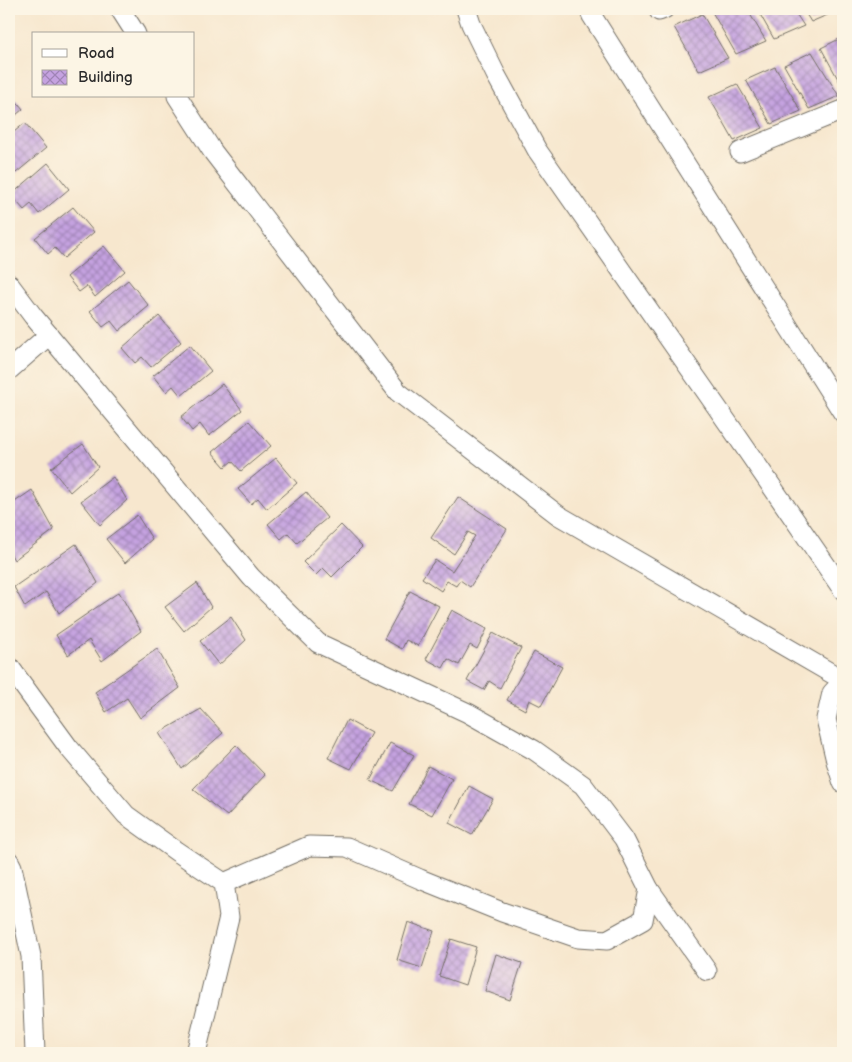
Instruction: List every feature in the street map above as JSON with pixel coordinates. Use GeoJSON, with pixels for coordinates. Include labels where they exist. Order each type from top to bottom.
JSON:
{"type":"FeatureCollection","features":[{"type":"Feature","properties":{"kind":"street"},"geometry":{"type":"LineString","coordinates":[[120,9],[135,32]]}},
{"type":"Feature","properties":{"kind":"street"},"geometry":{"type":"LineString","coordinates":[[466,9],[471,24],[496,76],[537,150],[843,590]]}},
{"type":"Feature","properties":{"kind":"street"},"geometry":{"type":"LineString","coordinates":[[589,9],[649,108],[843,413]]}},
{"type":"Feature","properties":{"kind":"street"},"geometry":{"type":"LineString","coordinates":[[178,98],[213,152],[398,392],[558,515],[843,680],[832,693],[826,719],[843,783]]}},
{"type":"Feature","properties":{"kind":"street"},"geometry":{"type":"LineString","coordinates":[[740,152],[843,110]]}},
{"type":"Feature","properties":{"kind":"street"},"geometry":{"type":"LineString","coordinates":[[9,284],[33,316],[251,577],[318,643],[468,714],[534,750],[583,785],[624,839],[649,889],[706,971]]}},
{"type":"Feature","properties":{"kind":"street"},"geometry":{"type":"LineString","coordinates":[[9,370],[49,335]]}},
{"type":"Feature","properties":{"kind":"street"},"geometry":{"type":"LineString","coordinates":[[9,666],[69,748],[126,816],[224,883],[229,917],[196,1053]]}},
{"type":"Feature","properties":{"kind":"street"},"geometry":{"type":"LineString","coordinates":[[224,883],[309,846],[347,847],[502,912],[578,938],[607,940],[643,920],[649,889]]}},
{"type":"Feature","properties":{"kind":"street"},"geometry":{"type":"LineString","coordinates":[[9,860],[31,956],[35,1053]]}},
{"type":"Feature","properties":{"kind":"building"},"geometry":{"type":"Polygon","coordinates":[[[747,9],[766,41],[736,54],[711,10],[747,9]]]}},
{"type":"Feature","properties":{"kind":"building"},"geometry":{"type":"Polygon","coordinates":[[[757,9],[793,9],[804,26],[774,39],[757,9]]]}},
{"type":"Feature","properties":{"kind":"building"},"geometry":{"type":"Polygon","coordinates":[[[803,9],[841,9],[811,22],[803,9]]]}},
{"type":"Feature","properties":{"kind":"building"},"geometry":{"type":"Polygon","coordinates":[[[702,14],[728,58],[699,71],[674,27],[702,14]]]}},
{"type":"Feature","properties":{"kind":"building"},"geometry":{"type":"Polygon","coordinates":[[[843,37],[843,88],[821,48],[843,37]]]}},
{"type":"Feature","properties":{"kind":"building"},"geometry":{"type":"Polygon","coordinates":[[[812,52],[839,96],[809,109],[784,65],[812,52]]]}},
{"type":"Feature","properties":{"kind":"building"},"geometry":{"type":"Polygon","coordinates":[[[775,67],[801,111],[771,124],[746,80],[775,67]]]}},
{"type":"Feature","properties":{"kind":"building"},"geometry":{"type":"Polygon","coordinates":[[[737,84],[763,128],[734,141],[709,97],[737,84]]]}},
{"type":"Feature","properties":{"kind":"building"},"geometry":{"type":"Polygon","coordinates":[[[9,92],[23,109],[9,121],[9,92]]]}},
{"type":"Feature","properties":{"kind":"building"},"geometry":{"type":"Polygon","coordinates":[[[25,123],[46,148],[16,173],[9,165],[9,136],[25,123]]]}},
{"type":"Feature","properties":{"kind":"building"},"geometry":{"type":"Polygon","coordinates":[[[48,163],[69,189],[39,214],[31,204],[24,210],[11,195],[48,163]]]}},
{"type":"Feature","properties":{"kind":"building"},"geometry":{"type":"Polygon","coordinates":[[[73,207],[94,232],[64,258],[55,248],[48,254],[35,238],[73,207]]]}},
{"type":"Feature","properties":{"kind":"building"},"geometry":{"type":"Polygon","coordinates":[[[104,246],[125,271],[95,297],[87,286],[79,292],[67,277],[104,246]]]}},
{"type":"Feature","properties":{"kind":"building"},"geometry":{"type":"Polygon","coordinates":[[[128,280],[149,306],[119,331],[111,321],[103,327],[90,311],[128,280]]]}},
{"type":"Feature","properties":{"kind":"building"},"geometry":{"type":"Polygon","coordinates":[[[159,316],[181,342],[151,367],[142,357],[135,363],[122,348],[159,316]]]}},
{"type":"Feature","properties":{"kind":"building"},"geometry":{"type":"Polygon","coordinates":[[[190,345],[211,371],[181,396],[173,386],[166,392],[153,376],[190,345]]]}},
{"type":"Feature","properties":{"kind":"building"},"geometry":{"type":"Polygon","coordinates":[[[222,384],[242,410],[209,436],[200,424],[192,431],[181,417],[222,384]]]}},
{"type":"Feature","properties":{"kind":"building"},"geometry":{"type":"Polygon","coordinates":[[[249,421],[271,446],[241,471],[232,461],[225,467],[212,452],[249,421]]]}},
{"type":"Feature","properties":{"kind":"building"},"geometry":{"type":"Polygon","coordinates":[[[83,444],[98,467],[70,492],[51,468],[83,444]]]}},
{"type":"Feature","properties":{"kind":"building"},"geometry":{"type":"Polygon","coordinates":[[[276,458],[297,483],[267,509],[258,498],[251,504],[238,489],[276,458]]]}},
{"type":"Feature","properties":{"kind":"building"},"geometry":{"type":"Polygon","coordinates":[[[113,477],[127,500],[100,525],[81,501],[113,477]]]}},
{"type":"Feature","properties":{"kind":"building"},"geometry":{"type":"Polygon","coordinates":[[[32,490],[54,530],[14,560],[9,551],[9,506],[32,490]]]}},
{"type":"Feature","properties":{"kind":"building"},"geometry":{"type":"Polygon","coordinates":[[[306,492],[327,518],[297,543],[288,533],[281,539],[268,524],[306,492]]]}},
{"type":"Feature","properties":{"kind":"building"},"geometry":{"type":"Polygon","coordinates":[[[458,497],[507,529],[470,587],[460,580],[456,586],[447,581],[441,591],[422,578],[435,560],[452,571],[475,536],[468,532],[454,554],[431,538],[458,497]]]}},
{"type":"Feature","properties":{"kind":"building"},"geometry":{"type":"Polygon","coordinates":[[[137,515],[152,539],[125,563],[106,539],[137,515]]]}},
{"type":"Feature","properties":{"kind":"building"},"geometry":{"type":"Polygon","coordinates":[[[341,525],[362,547],[332,577],[323,568],[316,575],[303,562],[341,525]]]}},
{"type":"Feature","properties":{"kind":"building"},"geometry":{"type":"Polygon","coordinates":[[[76,544],[98,583],[59,613],[46,592],[25,607],[14,587],[76,544]]]}},
{"type":"Feature","properties":{"kind":"building"},"geometry":{"type":"Polygon","coordinates":[[[197,583],[211,607],[184,631],[165,607],[197,583]]]}},
{"type":"Feature","properties":{"kind":"building"},"geometry":{"type":"Polygon","coordinates":[[[410,591],[439,606],[418,646],[406,640],[402,649],[384,639],[410,591]]]}},
{"type":"Feature","properties":{"kind":"building"},"geometry":{"type":"Polygon","coordinates":[[[119,592],[141,631],[102,661],[89,640],[68,655],[56,635],[119,592]]]}},
{"type":"Feature","properties":{"kind":"building"},"geometry":{"type":"Polygon","coordinates":[[[452,610],[487,629],[477,649],[470,645],[459,665],[448,659],[443,668],[426,659],[452,610]]]}},
{"type":"Feature","properties":{"kind":"building"},"geometry":{"type":"Polygon","coordinates":[[[231,617],[246,640],[219,665],[200,641],[231,617]]]}},
{"type":"Feature","properties":{"kind":"building"},"geometry":{"type":"Polygon","coordinates":[[[493,633],[521,648],[500,688],[489,681],[484,690],[467,681],[493,633]]]}},
{"type":"Feature","properties":{"kind":"building"},"geometry":{"type":"Polygon","coordinates":[[[157,649],[180,688],[140,718],[127,698],[106,712],[95,692],[157,649]]]}},
{"type":"Feature","properties":{"kind":"building"},"geometry":{"type":"Polygon","coordinates":[[[534,652],[562,667],[541,706],[529,700],[525,710],[507,700],[534,652]]]}},
{"type":"Feature","properties":{"kind":"building"},"geometry":{"type":"Polygon","coordinates":[[[201,709],[223,733],[182,769],[159,733],[201,709]]]}},
{"type":"Feature","properties":{"kind":"building"},"geometry":{"type":"Polygon","coordinates":[[[347,720],[371,733],[351,769],[328,758],[347,720]]]}},
{"type":"Feature","properties":{"kind":"building"},"geometry":{"type":"Polygon","coordinates":[[[390,743],[414,755],[393,791],[370,780],[390,743]]]}},
{"type":"Feature","properties":{"kind":"building"},"geometry":{"type":"Polygon","coordinates":[[[236,745],[265,775],[227,816],[193,789],[236,745]]]}},
{"type":"Feature","properties":{"kind":"building"},"geometry":{"type":"Polygon","coordinates":[[[428,766],[452,779],[432,815],[409,804],[428,766]]]}},
{"type":"Feature","properties":{"kind":"building"},"geometry":{"type":"Polygon","coordinates":[[[469,786],[493,799],[472,835],[449,823],[469,786]]]}},
{"type":"Feature","properties":{"kind":"building"},"geometry":{"type":"Polygon","coordinates":[[[408,922],[434,931],[422,968],[397,960],[408,922]]]}},
{"type":"Feature","properties":{"kind":"building"},"geometry":{"type":"Polygon","coordinates":[[[451,939],[476,947],[465,985],[439,976],[451,939]]]}},
{"type":"Feature","properties":{"kind":"building"},"geometry":{"type":"Polygon","coordinates":[[[496,954],[522,963],[510,1000],[485,991],[496,954]]]}}]}
